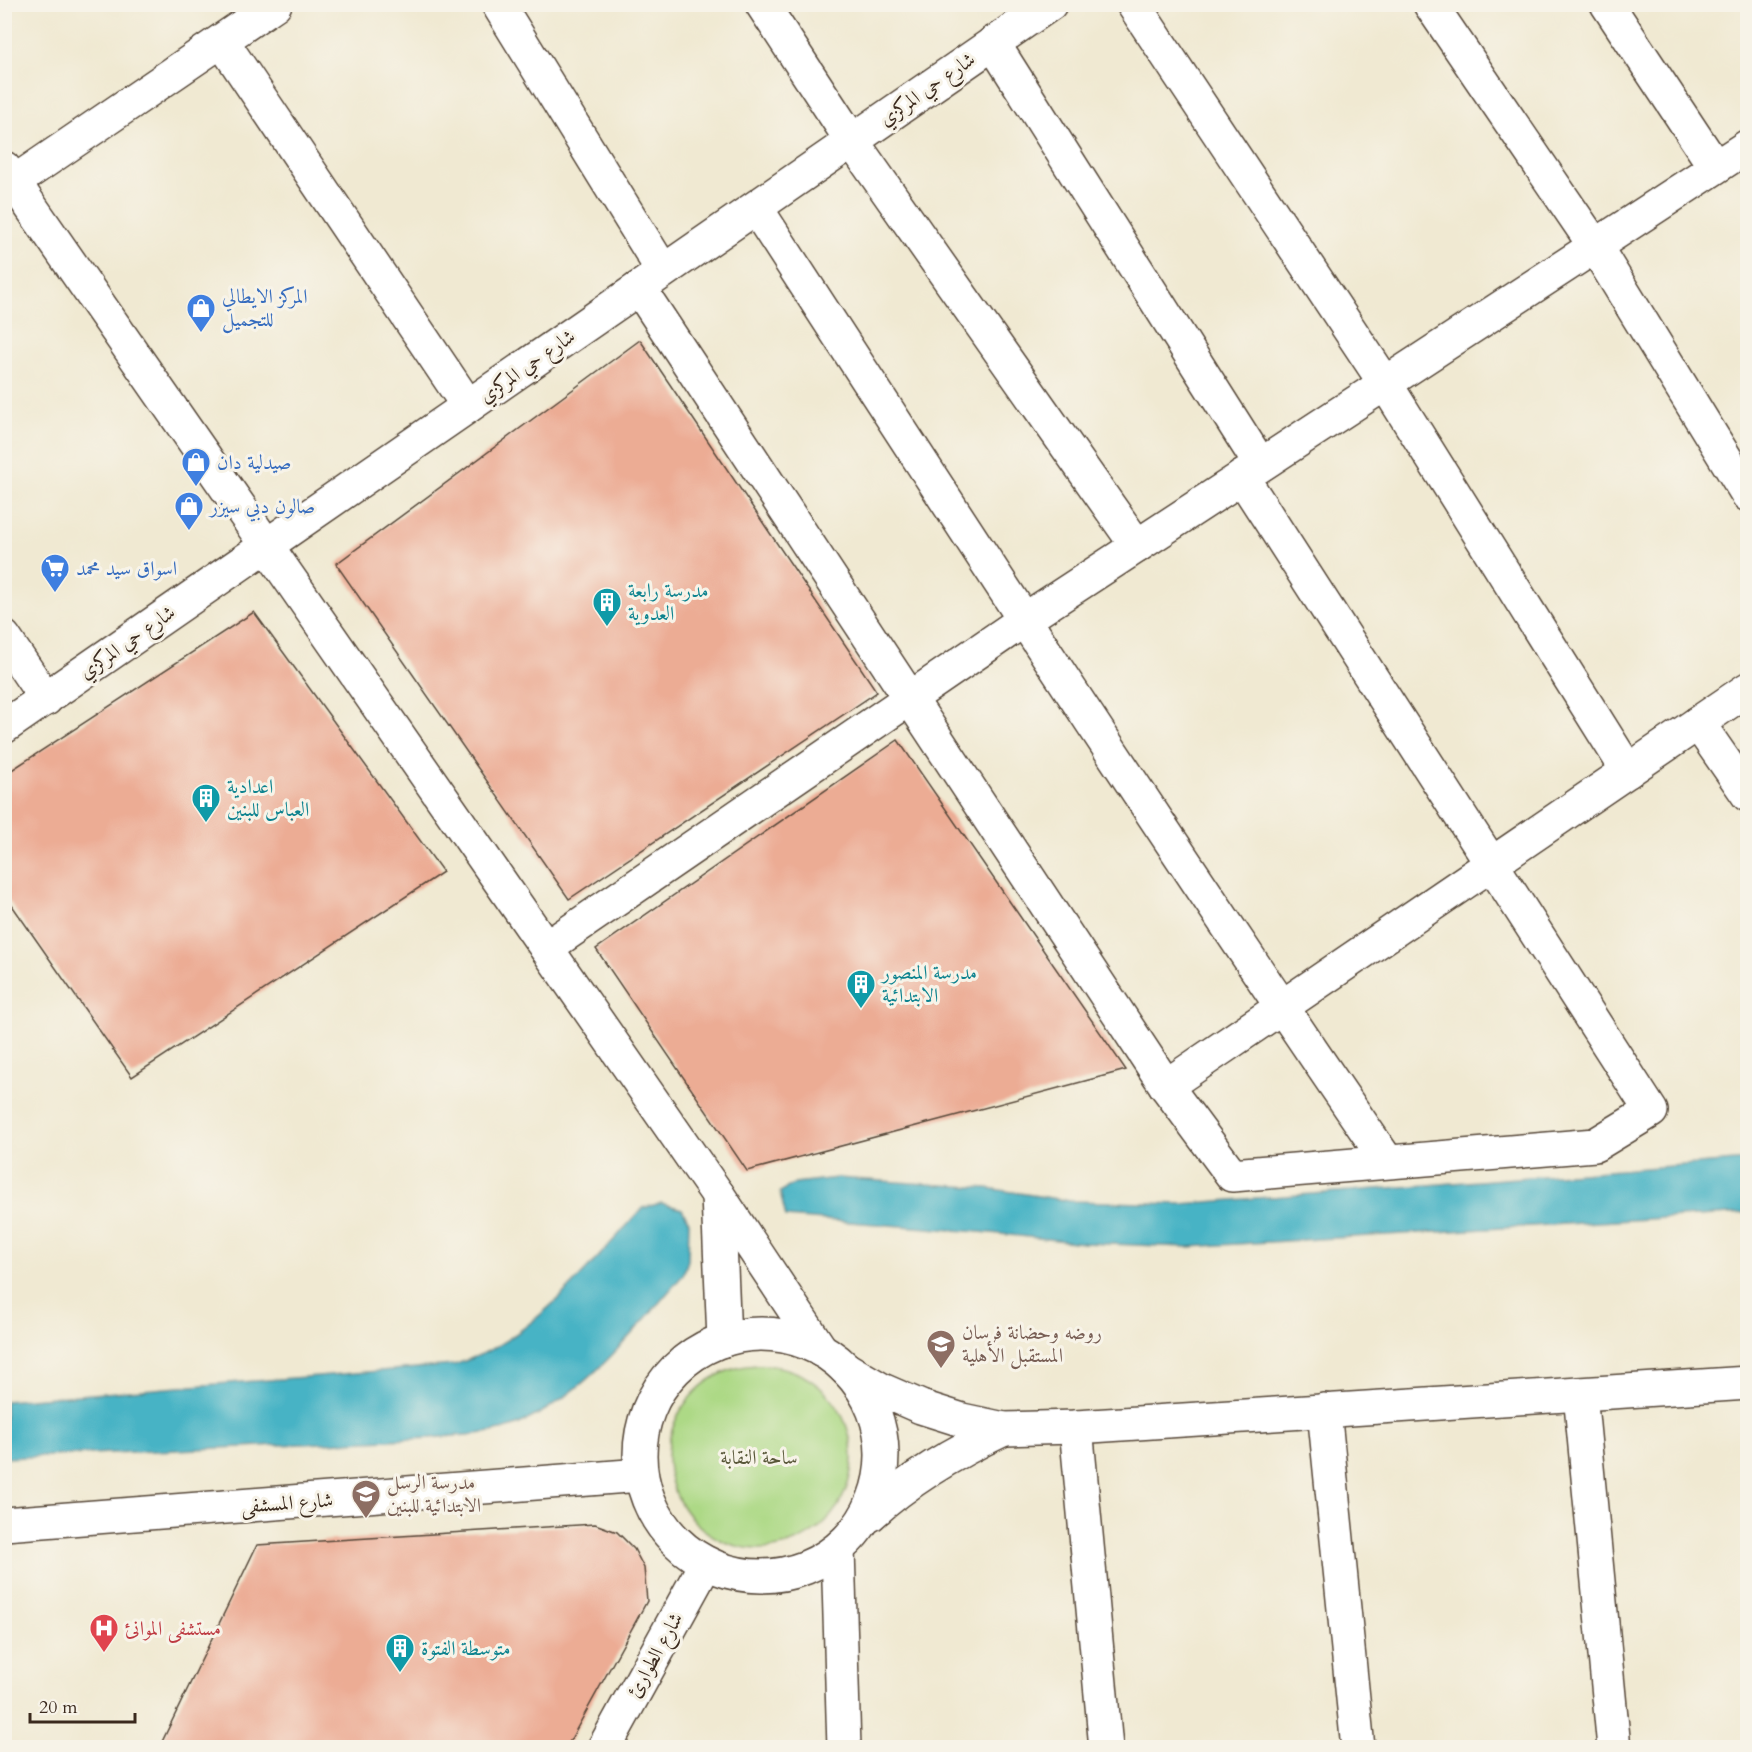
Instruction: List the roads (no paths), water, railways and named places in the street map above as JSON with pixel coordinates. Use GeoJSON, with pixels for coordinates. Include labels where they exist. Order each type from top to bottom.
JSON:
{"type":"FeatureCollection","features":[{"type":"Feature","properties":{"kind":"street"},"geometry":{"type":"LineString","coordinates":[[275,4],[8,180],[718,1195],[834,1359],[870,1401],[882,1440],[880,1482],[865,1519]]}},
{"type":"Feature","properties":{"kind":"street"},"geometry":{"type":"LineString","coordinates":[[498,4],[651,280],[910,698],[1166,1086],[1232,1175],[1595,1145],[1651,1111],[1491,865],[993,43]]}},
{"type":"Feature","properties":{"kind":"street"},"geometry":{"type":"LineString","coordinates":[[762,4],[852,141],[1137,546]]}},
{"type":"Feature","properties":{"kind":"street"},"geometry":{"type":"LineString","coordinates":[[1133,4],[1385,383],[1628,771]]}},
{"type":"Feature","properties":{"kind":"street"},"geometry":{"type":"LineString","coordinates":[[1430,4],[1595,246],[1748,495]]}},
{"type":"Feature","properties":{"kind":"street"},"geometry":{"type":"LineString","coordinates":[[1607,4],[1715,167]]}},
{"type":"Feature","properties":{"kind":"street","name":"شارع حي المركزي"},"geometry":{"type":"LineString","coordinates":[[4,727],[1048,5]]}},
{"type":"Feature","properties":{"kind":"street"},"geometry":{"type":"LineString","coordinates":[[222,41],[468,406]]}},
{"type":"Feature","properties":{"kind":"street"},"geometry":{"type":"LineString","coordinates":[[546,948],[1024,620],[1748,146]]}},
{"type":"Feature","properties":{"kind":"street"},"geometry":{"type":"LineString","coordinates":[[756,208],[1024,620],[1281,1008],[1388,1161]]}},
{"type":"Feature","properties":{"kind":"street"},"geometry":{"type":"LineString","coordinates":[[4,637],[45,699]]}},
{"type":"Feature","properties":{"kind":"street"},"geometry":{"type":"LineString","coordinates":[[1166,1086],[1748,689]]}},
{"type":"Feature","properties":{"kind":"street"},"geometry":{"type":"LineString","coordinates":[[1698,723],[1748,795]]}},
{"type":"Feature","properties":{"kind":"street"},"geometry":{"type":"LineString","coordinates":[[718,1195],[724,1340]]}},
{"type":"Feature","properties":{"kind":"street"},"geometry":{"type":"LineString","coordinates":[[1004,1429],[966,1447],[895,1491],[838,1549],[809,1568],[774,1576],[739,1575],[706,1563],[675,1541],[653,1511],[641,1475],[640,1441],[649,1407],[667,1378],[693,1354],[724,1340],[757,1334],[790,1338],[834,1359],[882,1390],[921,1407],[962,1420],[1004,1429],[1076,1427],[1748,1383]]}},
{"type":"Feature","properties":{"kind":"street"},"geometry":{"type":"LineString","coordinates":[[1580,1394],[1614,1748]]}},
{"type":"Feature","properties":{"kind":"street"},"geometry":{"type":"LineString","coordinates":[[1324,1410],[1358,1748]]}},
{"type":"Feature","properties":{"kind":"street"},"geometry":{"type":"LineString","coordinates":[[1076,1427],[1106,1748]]}},
{"type":"Feature","properties":{"kind":"street","name":"شارع المسشفى"},"geometry":{"type":"LineString","coordinates":[[4,1524],[641,1475]]}},
{"type":"Feature","properties":{"kind":"street"},"geometry":{"type":"LineString","coordinates":[[838,1549],[844,1748]]}},
{"type":"Feature","properties":{"kind":"street","name":"شارع الطوارئ"},"geometry":{"type":"LineString","coordinates":[[604,1748],[706,1563]]}},
{"type":"Feature","properties":{"kind":"water"},"geometry":{"type":"Polygon","coordinates":[[[1748,1160],[1747,1213],[1188,1247],[1084,1243],[991,1233],[786,1217],[780,1192],[795,1183],[837,1178],[987,1188],[1070,1201],[1181,1204],[1748,1160]]]}},
{"type":"Feature","properties":{"kind":"water"},"geometry":{"type":"Polygon","coordinates":[[[661,1203],[682,1209],[689,1222],[688,1260],[683,1275],[627,1339],[587,1379],[542,1412],[517,1425],[486,1433],[431,1438],[5,1458],[5,1401],[454,1365],[471,1359],[510,1338],[552,1305],[643,1208],[661,1203]]]}},
{"type":"Feature","properties":{"kind":"place","name":"المركز الايطالي للتجميل"},"geometry":{"type":"Point","coordinates":[201,334]}},
{"type":"Feature","properties":{"kind":"place","name":"صيدلية دان"},"geometry":{"type":"Point","coordinates":[196,488]}},
{"type":"Feature","properties":{"kind":"place","name":"صالون دبي سيزر"},"geometry":{"type":"Point","coordinates":[189,532]}},
{"type":"Feature","properties":{"kind":"place","name":"اسواق سيد محمد"},"geometry":{"type":"Point","coordinates":[55,594]}},
{"type":"Feature","properties":{"kind":"place","name":"مدرسة رابعة العدوية"},"geometry":{"type":"Point","coordinates":[607,628]}},
{"type":"Feature","properties":{"kind":"place","name":"اعدادية العباس للبنين"},"geometry":{"type":"Point","coordinates":[206,824]}},
{"type":"Feature","properties":{"kind":"place","name":"مدرسة المنصور الابتدائية"},"geometry":{"type":"Point","coordinates":[861,1010]}},
{"type":"Feature","properties":{"kind":"place","name":"روضه وحضانة فرسان المستقبل الأهلية"},"geometry":{"type":"Point","coordinates":[941,1370]}},
{"type":"Feature","properties":{"kind":"place","name":"مدرسة الرسل الابتدائية للبنين"},"geometry":{"type":"Point","coordinates":[366,1520]}},
{"type":"Feature","properties":{"kind":"place","name":"مستشفى الموانئ"},"geometry":{"type":"Point","coordinates":[104,1654]}},
{"type":"Feature","properties":{"kind":"place","name":"متوسطة الفتوة"},"geometry":{"type":"Point","coordinates":[400,1674]}},
{"type":"Feature","properties":{"kind":"park label","name":"ساحة النقابة"},"geometry":{"type":"Point","coordinates":[759,1457]}}]}
